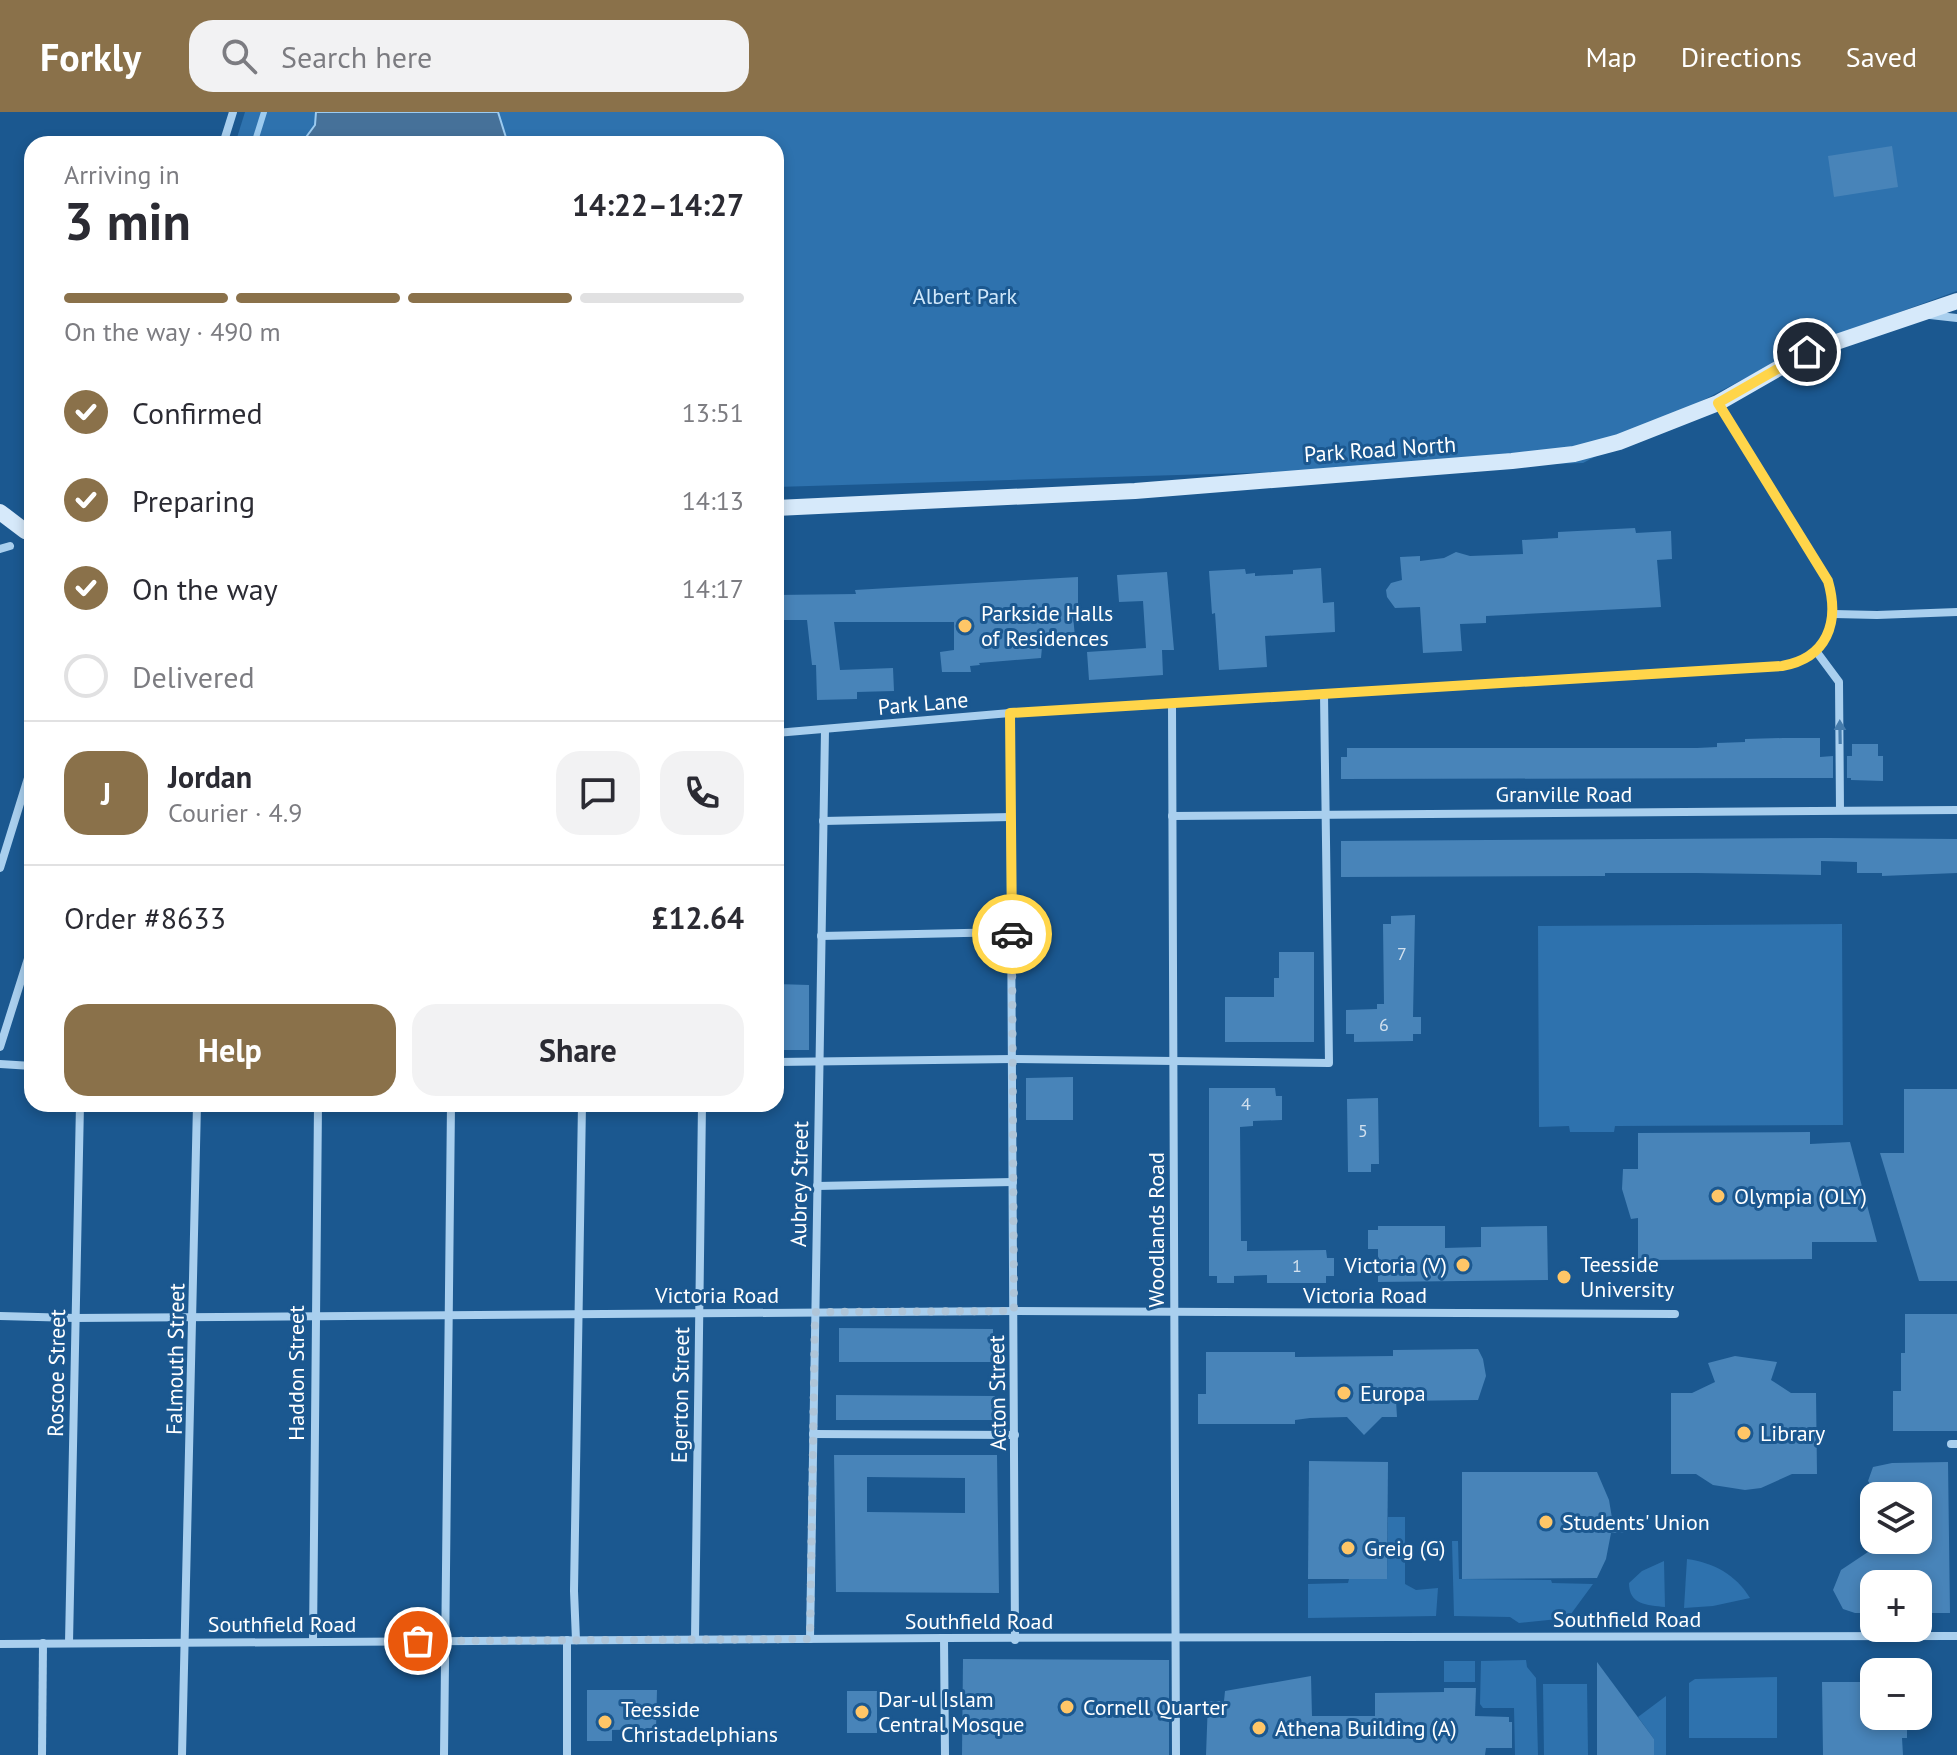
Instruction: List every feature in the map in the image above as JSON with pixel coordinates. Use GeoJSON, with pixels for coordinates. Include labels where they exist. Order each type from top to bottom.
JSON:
{"type":"FeatureCollection","features":[{"type":"Feature","properties":{"kind":"street"},"geometry":{"type":"LineString","coordinates":[[226,136],[233,112]]}},
{"type":"Feature","properties":{"kind":"street","name":"Park Road North"},"geometry":{"type":"LineString","coordinates":[[784,508],[1135,491],[1574,454],[1619,442],[1718,403],[1807,352],[1957,301]]}},
{"type":"Feature","properties":{"kind":"street"},"geometry":{"type":"LineString","coordinates":[[1924,314],[1957,318]]}},
{"type":"Feature","properties":{"kind":"street"},"geometry":{"type":"LineString","coordinates":[[1718,403],[1828,581],[1834,614],[1827,634],[1816,651],[1839,682],[1840,810]]}},
{"type":"Feature","properties":{"kind":"street"},"geometry":{"type":"LineString","coordinates":[[0,512],[24,530]]}},
{"type":"Feature","properties":{"kind":"street"},"geometry":{"type":"LineString","coordinates":[[0,549],[10,546]]}},
{"type":"Feature","properties":{"kind":"street"},"geometry":{"type":"LineString","coordinates":[[1834,614],[1957,612]]}},
{"type":"Feature","properties":{"kind":"street","name":"Park Lane"},"geometry":{"type":"LineString","coordinates":[[784,733],[1010,713],[1782,666],[1800,662],[1816,651]]}},
{"type":"Feature","properties":{"kind":"street"},"geometry":{"type":"LineString","coordinates":[[784,1062],[1012,1059],[1329,1063],[1324,694]]}},
{"type":"Feature","properties":{"kind":"street","name":"Woodlands Road"},"geometry":{"type":"LineString","coordinates":[[1172,704],[1176,1755]]}},
{"type":"Feature","properties":{"kind":"street","name":"Acton Street"},"geometry":{"type":"LineString","coordinates":[[1010,713],[1015,1640]]}},
{"type":"Feature","properties":{"kind":"street","name":"Aubrey Street"},"geometry":{"type":"LineString","coordinates":[[810,1639],[825,730]]}},
{"type":"Feature","properties":{"kind":"street"},"geometry":{"type":"LineString","coordinates":[[0,868],[24,791]]}},
{"type":"Feature","properties":{"kind":"street","name":"Granville Road"},"geometry":{"type":"LineString","coordinates":[[1172,816],[1957,810]]}},
{"type":"Feature","properties":{"kind":"street"},"geometry":{"type":"LineString","coordinates":[[823,821],[1011,817]]}},
{"type":"Feature","properties":{"kind":"street"},"geometry":{"type":"LineString","coordinates":[[821,936],[1012,932]]}},
{"type":"Feature","properties":{"kind":"street"},"geometry":{"type":"LineString","coordinates":[[0,1047],[24,971]]}},
{"type":"Feature","properties":{"kind":"street"},"geometry":{"type":"LineString","coordinates":[[0,1064],[24,1066]]}},
{"type":"Feature","properties":{"kind":"street","name":"Roscoe Street"},"geometry":{"type":"LineString","coordinates":[[69,1643],[80,1112]]}},
{"type":"Feature","properties":{"kind":"street","name":"Falmouth Street"},"geometry":{"type":"LineString","coordinates":[[182,1755],[197,1112]]}},
{"type":"Feature","properties":{"kind":"street","name":"Haddon Street"},"geometry":{"type":"LineString","coordinates":[[313,1642],[318,1112]]}},
{"type":"Feature","properties":{"kind":"street"},"geometry":{"type":"LineString","coordinates":[[444,1755],[451,1112]]}},
{"type":"Feature","properties":{"kind":"street"},"geometry":{"type":"LineString","coordinates":[[567,1755],[574,1591],[582,1112]]}},
{"type":"Feature","properties":{"kind":"street","name":"Egerton Street"},"geometry":{"type":"LineString","coordinates":[[695,1639],[702,1112]]}},
{"type":"Feature","properties":{"kind":"street"},"geometry":{"type":"LineString","coordinates":[[817,1186],[1013,1182]]}},
{"type":"Feature","properties":{"kind":"street","name":"Victoria Road"},"geometry":{"type":"LineString","coordinates":[[0,1316],[1014,1311],[1675,1314]]}},
{"type":"Feature","properties":{"kind":"street"},"geometry":{"type":"LineString","coordinates":[[813,1434],[1015,1435]]}},
{"type":"Feature","properties":{"kind":"street","name":"Southfield Road"},"geometry":{"type":"LineString","coordinates":[[0,1644],[1957,1636]]}},
{"type":"Feature","properties":{"kind":"street"},"geometry":{"type":"LineString","coordinates":[[944,1638],[945,1755]]}},
{"type":"Feature","properties":{"kind":"street"},"geometry":{"type":"LineString","coordinates":[[42,1755],[43,1643]]}},
{"type":"Feature","properties":{"kind":"green space","name":"Albert Park"},"geometry":{"type":"Polygon","coordinates":[[[245,112],[1957,112],[1957,291],[1807,346],[1583,463],[784,487],[784,136],[238,136],[245,112]]]}},
{"type":"Feature","properties":{"kind":"green space"},"geometry":{"type":"Polygon","coordinates":[[[1842,924],[1843,1125],[1615,1126],[1614,1132],[1570,1132],[1569,1126],[1539,1127],[1538,926],[1842,924]]]}},
{"type":"Feature","properties":{"kind":"green space"},"geometry":{"type":"Polygon","coordinates":[[[1388,1517],[1405,1517],[1405,1584],[1416,1590],[1438,1588],[1436,1616],[1308,1618],[1308,1584],[1348,1583],[1349,1579],[1387,1579],[1388,1517]]]}},
{"type":"Feature","properties":{"kind":"green space"},"geometry":{"type":"Polygon","coordinates":[[[1452,1541],[1458,1541],[1459,1579],[1551,1580],[1552,1583],[1593,1584],[1568,1618],[1519,1623],[1510,1617],[1454,1616],[1452,1541]]]}},
{"type":"Feature","properties":{"kind":"green space"},"geometry":{"type":"Polygon","coordinates":[[[1687,1559],[1723,1571],[1738,1582],[1750,1598],[1684,1608],[1687,1559]]]}},
{"type":"Feature","properties":{"kind":"green space"},"geometry":{"type":"Polygon","coordinates":[[[1664,1561],[1665,1607],[1636,1600],[1629,1583],[1642,1571],[1664,1561]]]}},
{"type":"Feature","properties":{"kind":"green space"},"geometry":{"type":"Polygon","coordinates":[[[1526,1660],[1527,1667],[1536,1678],[1538,1755],[1515,1755],[1514,1708],[1483,1708],[1480,1704],[1481,1661],[1526,1660]]]}},
{"type":"Feature","properties":{"kind":"green space"},"geometry":{"type":"Polygon","coordinates":[[[1444,1661],[1475,1661],[1475,1682],[1444,1682],[1444,1661]]]}},
{"type":"Feature","properties":{"kind":"green space"},"geometry":{"type":"Polygon","coordinates":[[[1777,1677],[1777,1738],[1689,1738],[1689,1683],[1695,1679],[1777,1677]]]}},
{"type":"Feature","properties":{"kind":"green space"},"geometry":{"type":"Polygon","coordinates":[[[1543,1684],[1587,1684],[1588,1755],[1544,1755],[1543,1684]]]}},
{"type":"Feature","properties":{"kind":"green space"},"geometry":{"type":"Polygon","coordinates":[[[1666,1696],[1666,1755],[1654,1755],[1654,1739],[1638,1717],[1666,1696]]]}},
{"type":"Feature","properties":{"kind":"shaded area"},"geometry":{"type":"Polygon","coordinates":[[[316,112],[498,112],[506,136],[307,136],[315,125],[316,112]]]}},
{"type":"Feature","properties":{"kind":"building"},"geometry":{"type":"Polygon","coordinates":[[[1892,146],[1898,187],[1834,197],[1828,156],[1892,146]]]}},
{"type":"Feature","properties":{"kind":"building"},"geometry":{"type":"Polygon","coordinates":[[[1635,528],[1636,533],[1671,531],[1672,559],[1657,560],[1661,607],[1486,616],[1486,623],[1460,624],[1462,651],[1423,653],[1420,607],[1395,608],[1387,597],[1386,590],[1391,583],[1402,580],[1400,557],[1420,556],[1420,561],[1444,558],[1456,552],[1470,556],[1523,554],[1522,540],[1558,538],[1558,532],[1635,528]]]}},
{"type":"Feature","properties":{"kind":"building"},"geometry":{"type":"Polygon","coordinates":[[[1321,568],[1323,603],[1334,602],[1335,632],[1265,636],[1267,667],[1219,670],[1209,571],[1245,569],[1246,574],[1255,573],[1255,576],[1293,574],[1293,570],[1321,568]]]}},
{"type":"Feature","properties":{"kind":"building"},"geometry":{"type":"Polygon","coordinates":[[[1167,572],[1174,650],[1162,650],[1163,675],[1089,680],[1087,652],[1146,648],[1143,601],[1119,602],[1117,575],[1167,572]]]}},
{"type":"Feature","properties":{"kind":"building"},"geometry":{"type":"Polygon","coordinates":[[[1078,577],[1078,616],[1073,616],[1076,647],[1042,647],[1041,658],[979,663],[970,666],[971,672],[942,672],[940,652],[954,650],[954,622],[834,622],[840,670],[893,668],[894,691],[857,692],[857,699],[817,700],[816,665],[812,665],[807,620],[784,620],[784,595],[856,594],[855,590],[1078,577]]]}},
{"type":"Feature","properties":{"kind":"building"},"geometry":{"type":"Polygon","coordinates":[[[1820,738],[1820,757],[1833,756],[1833,778],[1341,779],[1341,757],[1347,757],[1347,748],[1697,748],[1717,747],[1717,743],[1745,742],[1745,739],[1820,738]]]}},
{"type":"Feature","properties":{"kind":"building"},"geometry":{"type":"Polygon","coordinates":[[[1852,744],[1878,744],[1878,756],[1883,756],[1883,781],[1847,778],[1847,756],[1852,756],[1852,744]]]}},
{"type":"Feature","properties":{"kind":"building"},"geometry":{"type":"Polygon","coordinates":[[[1957,839],[1957,873],[1882,876],[1882,873],[1857,873],[1857,862],[1821,861],[1821,875],[1605,873],[1605,876],[1341,877],[1341,841],[1957,839]]]}},
{"type":"Feature","properties":{"kind":"building"},"geometry":{"type":"Polygon","coordinates":[[[1415,915],[1413,1017],[1421,1017],[1421,1034],[1413,1034],[1413,1041],[1354,1042],[1354,1034],[1346,1034],[1346,1010],[1377,1009],[1377,1004],[1384,1004],[1383,924],[1391,924],[1391,916],[1415,915]]]}},
{"type":"Feature","properties":{"kind":"building"},"geometry":{"type":"Polygon","coordinates":[[[1279,952],[1314,952],[1314,1042],[1225,1042],[1225,997],[1274,997],[1274,978],[1279,978],[1279,952]]]}},
{"type":"Feature","properties":{"kind":"building"},"geometry":{"type":"Polygon","coordinates":[[[784,984],[809,985],[809,1050],[784,1050],[784,984]]]}},
{"type":"Feature","properties":{"kind":"building"},"geometry":{"type":"Polygon","coordinates":[[[1073,1077],[1073,1120],[1026,1120],[1026,1078],[1073,1077]]]}},
{"type":"Feature","properties":{"kind":"building"},"geometry":{"type":"Polygon","coordinates":[[[1209,1088],[1275,1088],[1276,1096],[1282,1096],[1282,1120],[1253,1121],[1253,1126],[1240,1127],[1241,1241],[1247,1241],[1247,1251],[1326,1250],[1327,1258],[1334,1258],[1334,1276],[1326,1276],[1326,1283],[1267,1283],[1267,1275],[1234,1276],[1234,1283],[1217,1283],[1217,1276],[1209,1276],[1209,1088]]]}},
{"type":"Feature","properties":{"kind":"building"},"geometry":{"type":"Polygon","coordinates":[[[1904,1089],[1957,1089],[1957,1281],[1919,1281],[1880,1153],[1904,1153],[1904,1089]]]}},
{"type":"Feature","properties":{"kind":"building"},"geometry":{"type":"Polygon","coordinates":[[[1378,1098],[1379,1164],[1371,1164],[1371,1172],[1348,1172],[1347,1099],[1378,1098]]]}},
{"type":"Feature","properties":{"kind":"building","name":"Olympia (OLY)"},"geometry":{"type":"Polygon","coordinates":[[[1810,1132],[1810,1144],[1850,1142],[1877,1242],[1812,1242],[1812,1259],[1638,1260],[1638,1218],[1631,1219],[1622,1189],[1623,1169],[1638,1169],[1638,1133],[1810,1132]]]}},
{"type":"Feature","properties":{"kind":"building","name":"Victoria (V)"},"geometry":{"type":"Polygon","coordinates":[[[1378,1226],[1445,1226],[1445,1248],[1481,1247],[1481,1227],[1547,1226],[1548,1280],[1378,1282],[1378,1249],[1368,1249],[1368,1230],[1378,1230],[1378,1226]]]}},
{"type":"Feature","properties":{"kind":"building"},"geometry":{"type":"Polygon","coordinates":[[[1905,1314],[1957,1314],[1957,1431],[1893,1431],[1893,1391],[1901,1391],[1905,1314]]]}},
{"type":"Feature","properties":{"kind":"building"},"geometry":{"type":"Polygon","coordinates":[[[839,1328],[993,1329],[993,1362],[839,1362],[839,1328]]]}},
{"type":"Feature","properties":{"kind":"building","name":"Europa"},"geometry":{"type":"Polygon","coordinates":[[[1478,1349],[1486,1376],[1478,1400],[1396,1401],[1397,1417],[1382,1417],[1364,1435],[1347,1417],[1295,1420],[1295,1424],[1198,1424],[1198,1394],[1206,1394],[1206,1352],[1295,1352],[1295,1357],[1393,1356],[1393,1350],[1478,1349]]]}},
{"type":"Feature","properties":{"kind":"building","name":"Library"},"geometry":{"type":"Polygon","coordinates":[[[1735,1356],[1777,1362],[1771,1380],[1791,1393],[1816,1393],[1817,1474],[1792,1474],[1761,1488],[1745,1490],[1713,1485],[1696,1474],[1671,1474],[1671,1393],[1692,1393],[1715,1382],[1708,1363],[1735,1356]]]}},
{"type":"Feature","properties":{"kind":"building"},"geometry":{"type":"Polygon","coordinates":[[[836,1395],[995,1396],[995,1420],[836,1420],[836,1395]]]}},
{"type":"Feature","properties":{"kind":"building"},"geometry":{"type":"Polygon","coordinates":[[[834,1455],[997,1455],[999,1593],[836,1592],[834,1455]],[[867,1477],[867,1512],[965,1513],[965,1478],[867,1477]]]}},
{"type":"Feature","properties":{"kind":"building","name":"Greig (G)"},"geometry":{"type":"Polygon","coordinates":[[[1309,1461],[1388,1462],[1387,1579],[1308,1579],[1309,1461]]]}},
{"type":"Feature","properties":{"kind":"building"},"geometry":{"type":"Polygon","coordinates":[[[1948,1462],[1950,1613],[1932,1613],[1932,1570],[1860,1570],[1860,1613],[1843,1609],[1833,1590],[1841,1570],[1865,1554],[1932,1554],[1932,1482],[1868,1481],[1873,1467],[1892,1463],[1948,1462]]]}},
{"type":"Feature","properties":{"kind":"building","name":"Students' Union"},"geometry":{"type":"Polygon","coordinates":[[[1462,1472],[1597,1472],[1609,1500],[1612,1518],[1645,1519],[1645,1531],[1611,1533],[1606,1559],[1597,1578],[1462,1579],[1462,1472]]]}},
{"type":"Feature","properties":{"kind":"building","name":"Cornell Quarter"},"geometry":{"type":"Polygon","coordinates":[[[963,1659],[1169,1660],[1169,1755],[962,1755],[963,1659]]]}},
{"type":"Feature","properties":{"kind":"building"},"geometry":{"type":"Polygon","coordinates":[[[1597,1662],[1654,1739],[1654,1755],[1597,1755],[1597,1662]]]}},
{"type":"Feature","properties":{"kind":"building"},"geometry":{"type":"Polygon","coordinates":[[[1311,1676],[1312,1716],[1375,1716],[1375,1693],[1444,1692],[1444,1688],[1476,1688],[1475,1716],[1509,1717],[1509,1722],[1512,1722],[1512,1748],[1486,1748],[1485,1755],[1206,1755],[1208,1701],[1224,1701],[1225,1691],[1311,1676]]]}},
{"type":"Feature","properties":{"kind":"building"},"geometry":{"type":"Polygon","coordinates":[[[1822,1682],[1860,1682],[1860,1730],[1907,1730],[1907,1738],[1902,1738],[1903,1755],[1823,1755],[1822,1682]]]}},
{"type":"Feature","properties":{"kind":"building","name":"Teesside Christadelphians"},"geometry":{"type":"Polygon","coordinates":[[[587,1690],[657,1690],[656,1729],[612,1730],[612,1741],[587,1741],[587,1690]]]}},
{"type":"Feature","properties":{"kind":"building","name":"Dar-ul Islam Central Mosque"},"geometry":{"type":"Polygon","coordinates":[[[847,1691],[877,1691],[877,1733],[847,1733],[847,1691]]]}},
{"type":"Feature","properties":{"kind":"waterway"},"geometry":{"type":"LineString","coordinates":[[256,136],[264,112]]}},
{"type":"Feature","properties":{"kind":"way so far"},"geometry":{"type":"LineString","coordinates":[[418,1641],[810,1639],[815,1312],[1014,1311],[1012,934]]}},
{"type":"Feature","properties":{"kind":"place","name":"Parkside Halls of Residences"},"geometry":{"type":"Point","coordinates":[965,626]}},
{"type":"Feature","properties":{"kind":"place","name":"Olympia (OLY)"},"geometry":{"type":"Point","coordinates":[1718,1196]}},
{"type":"Feature","properties":{"kind":"place","name":"Victoria (V)"},"geometry":{"type":"Point","coordinates":[1463,1265]}},
{"type":"Feature","properties":{"kind":"place","name":"Teesside University"},"geometry":{"type":"Point","coordinates":[1564,1277]}},
{"type":"Feature","properties":{"kind":"place","name":"Europa"},"geometry":{"type":"Point","coordinates":[1344,1393]}},
{"type":"Feature","properties":{"kind":"place","name":"Library"},"geometry":{"type":"Point","coordinates":[1744,1433]}},
{"type":"Feature","properties":{"kind":"place","name":"Students' Union"},"geometry":{"type":"Point","coordinates":[1546,1522]}},
{"type":"Feature","properties":{"kind":"place","name":"Greig (G)"},"geometry":{"type":"Point","coordinates":[1348,1548]}},
{"type":"Feature","properties":{"kind":"place","name":"Cornell Quarter"},"geometry":{"type":"Point","coordinates":[1067,1707]}},
{"type":"Feature","properties":{"kind":"place","name":"Dar-ul Islam Central Mosque"},"geometry":{"type":"Point","coordinates":[862,1712]}},
{"type":"Feature","properties":{"kind":"place","name":"Teesside Christadelphians"},"geometry":{"type":"Point","coordinates":[605,1722]}},
{"type":"Feature","properties":{"kind":"place","name":"Athena Building (A)"},"geometry":{"type":"Point","coordinates":[1259,1728]}},
{"type":"Feature","properties":{"kind":"route"},"geometry":{"type":"LineString","coordinates":[[1012,934],[1010,713],[1782,666],[1800,662],[1816,651],[1832,624],[1834,614],[1828,581],[1718,403],[1807,352]]}}]}
